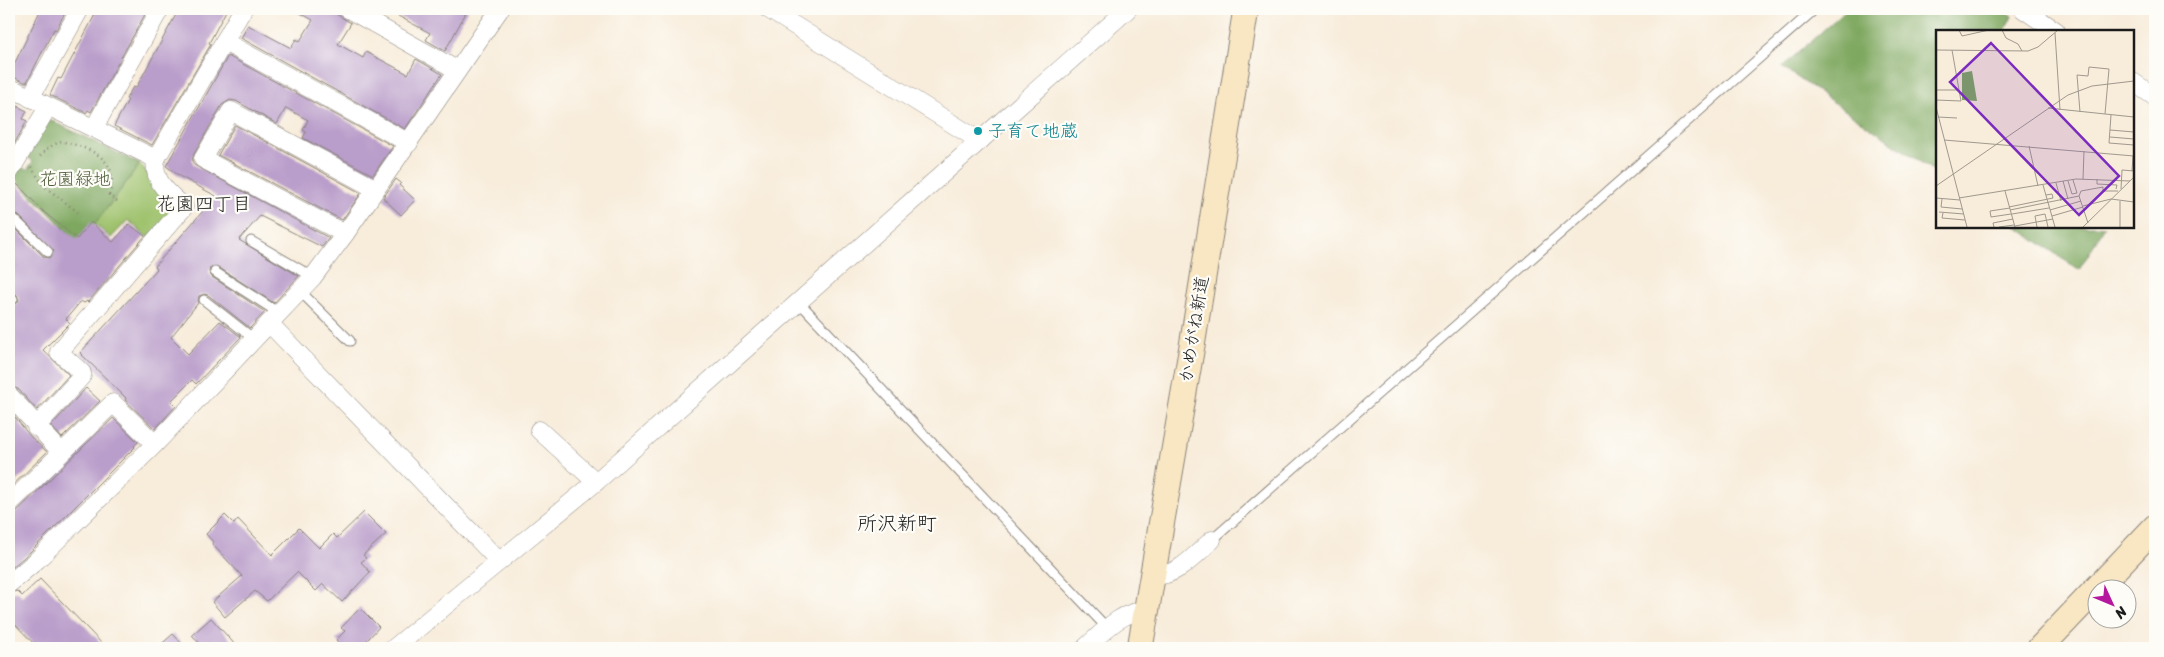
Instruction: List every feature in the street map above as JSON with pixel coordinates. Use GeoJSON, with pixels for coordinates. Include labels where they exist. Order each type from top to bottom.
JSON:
{"type":"FeatureCollection","features":[{"type":"Feature","properties":{"kind":"street"},"geometry":{"type":"LineString","coordinates":[[30,98],[80,9]]}},
{"type":"Feature","properties":{"kind":"street"},"geometry":{"type":"LineString","coordinates":[[94,128],[160,9]]}},
{"type":"Feature","properties":{"kind":"street"},"geometry":{"type":"LineString","coordinates":[[36,427],[82,376],[82,373],[59,352],[184,207],[158,182],[154,169],[156,159],[243,9]]}},
{"type":"Feature","properties":{"kind":"street"},"geometry":{"type":"LineString","coordinates":[[348,9],[457,70]]}},
{"type":"Feature","properties":{"kind":"street"},"geometry":{"type":"LineString","coordinates":[[9,584],[37,560],[155,444],[313,277],[345,234],[500,9]]}},
{"type":"Feature","properties":{"kind":"street"},"geometry":{"type":"LineString","coordinates":[[768,9],[980,141]]}},
{"type":"Feature","properties":{"kind":"street"},"geometry":{"type":"LineString","coordinates":[[394,648],[596,482],[1128,9]]}},
{"type":"Feature","properties":{"kind":"street","name":"かめがね新道"},"geometry":{"type":"LineString","coordinates":[[1140,648],[1246,9]]}},
{"type":"Feature","properties":{"kind":"street"},"geometry":{"type":"LineString","coordinates":[[2023,9],[2054,30]]}},
{"type":"Feature","properties":{"kind":"street"},"geometry":{"type":"LineString","coordinates":[[225,42],[409,142]]}},
{"type":"Feature","properties":{"kind":"street"},"geometry":{"type":"LineString","coordinates":[[2134,83],[2155,97]]}},
{"type":"Feature","properties":{"kind":"street"},"geometry":{"type":"LineString","coordinates":[[9,87],[156,159]]}},
{"type":"Feature","properties":{"kind":"street"},"geometry":{"type":"LineString","coordinates":[[17,161],[48,107]]}},
{"type":"Feature","properties":{"kind":"street"},"geometry":{"type":"LineString","coordinates":[[345,234],[203,158],[230,111],[376,189]]}},
{"type":"Feature","properties":{"kind":"street"},"geometry":{"type":"LineString","coordinates":[[274,318],[500,561]]}},
{"type":"Feature","properties":{"kind":"street"},"geometry":{"type":"LineString","coordinates":[[9,398],[10,396],[36,427],[61,452]]}},
{"type":"Feature","properties":{"kind":"street"},"geometry":{"type":"LineString","coordinates":[[9,504],[113,403],[155,444]]}},
{"type":"Feature","properties":{"kind":"street"},"geometry":{"type":"LineString","coordinates":[[540,430],[596,482]]}},
{"type":"Feature","properties":{"kind":"street"},"geometry":{"type":"LineString","coordinates":[[2040,648],[2155,527]]}},
{"type":"Feature","properties":{"kind":"street"},"geometry":{"type":"LineString","coordinates":[[1152,576],[1163,576],[1177,570],[1212,540]]}},
{"type":"Feature","properties":{"kind":"street"},"geometry":{"type":"LineString","coordinates":[[1085,648],[1128,614],[1137,610],[1146,611]]}},
{"type":"Feature","properties":{"kind":"lane"},"geometry":{"type":"LineString","coordinates":[[1212,540],[1815,9]]}},
{"type":"Feature","properties":{"kind":"lane"},"geometry":{"type":"LineString","coordinates":[[9,214],[48,252]]}},
{"type":"Feature","properties":{"kind":"lane"},"geometry":{"type":"LineString","coordinates":[[250,241],[313,277]]}},
{"type":"Feature","properties":{"kind":"lane"},"geometry":{"type":"LineString","coordinates":[[215,272],[274,318]]}},
{"type":"Feature","properties":{"kind":"lane"},"geometry":{"type":"LineString","coordinates":[[300,290],[350,341]]}},
{"type":"Feature","properties":{"kind":"lane"},"geometry":{"type":"LineString","coordinates":[[204,300],[254,339]]}},
{"type":"Feature","properties":{"kind":"lane"},"geometry":{"type":"LineString","coordinates":[[799,302],[1108,629]]}},
{"type":"Feature","properties":{"kind":"path"},"geometry":{"type":"LineString","coordinates":[[79,213],[44,186],[17,161],[61,141],[81,146],[107,161],[113,175],[109,195],[119,202]]}},
{"type":"Feature","properties":{"kind":"green space"},"geometry":{"type":"Polygon","coordinates":[[[1847,9],[2002,9],[2012,16],[2005,30],[1936,30],[1936,173],[1782,67],[1847,9]]]}},
{"type":"Feature","properties":{"kind":"green space","name":"花園緑地"},"geometry":{"type":"Polygon","coordinates":[[[48,119],[140,164],[80,244],[13,177],[19,165],[27,170],[33,161],[26,156],[48,119]]]}},
{"type":"Feature","properties":{"kind":"green space"},"geometry":{"type":"Polygon","coordinates":[[[140,164],[160,194],[157,198],[160,201],[163,197],[170,203],[170,215],[148,238],[128,220],[111,238],[95,224],[140,164]]]}},
{"type":"Feature","properties":{"kind":"green space"},"geometry":{"type":"Polygon","coordinates":[[[2018,228],[2104,228],[2079,270],[2018,228]]]}},
{"type":"Feature","properties":{"kind":"building"},"geometry":{"type":"Polygon","coordinates":[[[41,9],[67,9],[56,30],[54,29],[27,82],[24,82],[9,75],[41,9]]]}},
{"type":"Feature","properties":{"kind":"building"},"geometry":{"type":"Polygon","coordinates":[[[98,9],[148,9],[91,112],[88,110],[86,113],[50,95],[58,78],[61,79],[98,9]]]}},
{"type":"Feature","properties":{"kind":"building"},"geometry":{"type":"Polygon","coordinates":[[[179,9],[227,9],[209,43],[211,44],[152,145],[114,126],[128,100],[126,99],[133,87],[136,88],[179,9]]]}},
{"type":"Feature","properties":{"kind":"building"},"geometry":{"type":"Polygon","coordinates":[[[293,9],[328,9],[351,23],[338,44],[363,58],[366,52],[408,74],[416,59],[442,74],[405,129],[241,38],[248,25],[291,48],[296,39],[300,41],[313,20],[293,9]]]}},
{"type":"Feature","properties":{"kind":"building"},"geometry":{"type":"Polygon","coordinates":[[[385,9],[468,9],[445,51],[426,40],[430,33],[385,9]]]}},
{"type":"Feature","properties":{"kind":"building"},"geometry":{"type":"Polygon","coordinates":[[[228,56],[393,146],[373,175],[303,138],[306,132],[303,130],[308,120],[286,108],[277,124],[236,101],[230,100],[222,105],[194,154],[192,160],[194,165],[329,238],[322,247],[260,216],[239,240],[299,276],[274,303],[218,267],[210,268],[209,272],[212,277],[265,312],[250,328],[208,295],[199,296],[198,303],[171,337],[188,354],[220,321],[241,337],[196,384],[192,380],[171,401],[176,406],[155,429],[80,353],[157,269],[155,266],[216,196],[181,177],[166,166],[228,56]]]}},
{"type":"Feature","properties":{"kind":"building"},"geometry":{"type":"Polygon","coordinates":[[[9,102],[27,111],[23,119],[27,121],[9,153],[9,102]]]}},
{"type":"Feature","properties":{"kind":"building"},"geometry":{"type":"Polygon","coordinates":[[[235,125],[361,193],[342,220],[218,155],[235,125]]]}},
{"type":"Feature","properties":{"kind":"building"},"geometry":{"type":"Polygon","coordinates":[[[396,179],[401,183],[399,185],[415,200],[401,215],[383,198],[396,179]]]}},
{"type":"Feature","properties":{"kind":"building"},"geometry":{"type":"Polygon","coordinates":[[[17,184],[45,213],[77,239],[91,222],[113,242],[129,224],[145,236],[88,302],[84,303],[81,301],[66,319],[70,323],[43,350],[69,375],[37,410],[18,389],[9,386],[9,351],[12,347],[9,344],[9,304],[15,305],[19,300],[17,295],[9,289],[9,222],[44,257],[50,258],[54,251],[9,208],[9,192],[17,184]]]}},
{"type":"Feature","properties":{"kind":"building"},"geometry":{"type":"Polygon","coordinates":[[[86,388],[100,401],[62,438],[51,426],[86,388]]]}},
{"type":"Feature","properties":{"kind":"building"},"geometry":{"type":"Polygon","coordinates":[[[15,417],[29,435],[47,452],[9,489],[9,424],[15,417]]]}},
{"type":"Feature","properties":{"kind":"building"},"geometry":{"type":"Polygon","coordinates":[[[113,418],[138,442],[135,447],[30,552],[9,570],[9,514],[16,512],[113,418]]]}},
{"type":"Feature","properties":{"kind":"building"},"geometry":{"type":"Polygon","coordinates":[[[364,512],[386,534],[363,555],[366,558],[361,562],[370,572],[342,602],[323,584],[316,591],[297,572],[267,601],[255,591],[225,617],[212,602],[242,576],[212,544],[213,542],[206,534],[225,515],[234,524],[238,519],[272,555],[299,528],[319,548],[333,534],[337,538],[364,512]]]}},
{"type":"Feature","properties":{"kind":"building"},"geometry":{"type":"Polygon","coordinates":[[[40,579],[106,648],[38,648],[9,618],[9,594],[17,591],[22,596],[40,579]]]}},
{"type":"Feature","properties":{"kind":"building"},"geometry":{"type":"Polygon","coordinates":[[[360,608],[379,627],[360,648],[344,648],[336,640],[345,631],[341,628],[360,608]]]}},
{"type":"Feature","properties":{"kind":"building"},"geometry":{"type":"Polygon","coordinates":[[[211,618],[238,648],[204,648],[192,635],[211,618]]]}},
{"type":"Feature","properties":{"kind":"building"},"geometry":{"type":"Polygon","coordinates":[[[173,634],[186,648],[157,648],[173,634]]]}},
{"type":"Feature","properties":{"kind":"place","name":"子育て地蔵"},"geometry":{"type":"Point","coordinates":[978,131]}},
{"type":"Feature","properties":{"kind":"district","name":"花園四丁目"},"geometry":{"type":"Point","coordinates":[204,203]}},
{"type":"Feature","properties":{"kind":"district","name":"所沢新町"},"geometry":{"type":"Point","coordinates":[897,523]}}]}
